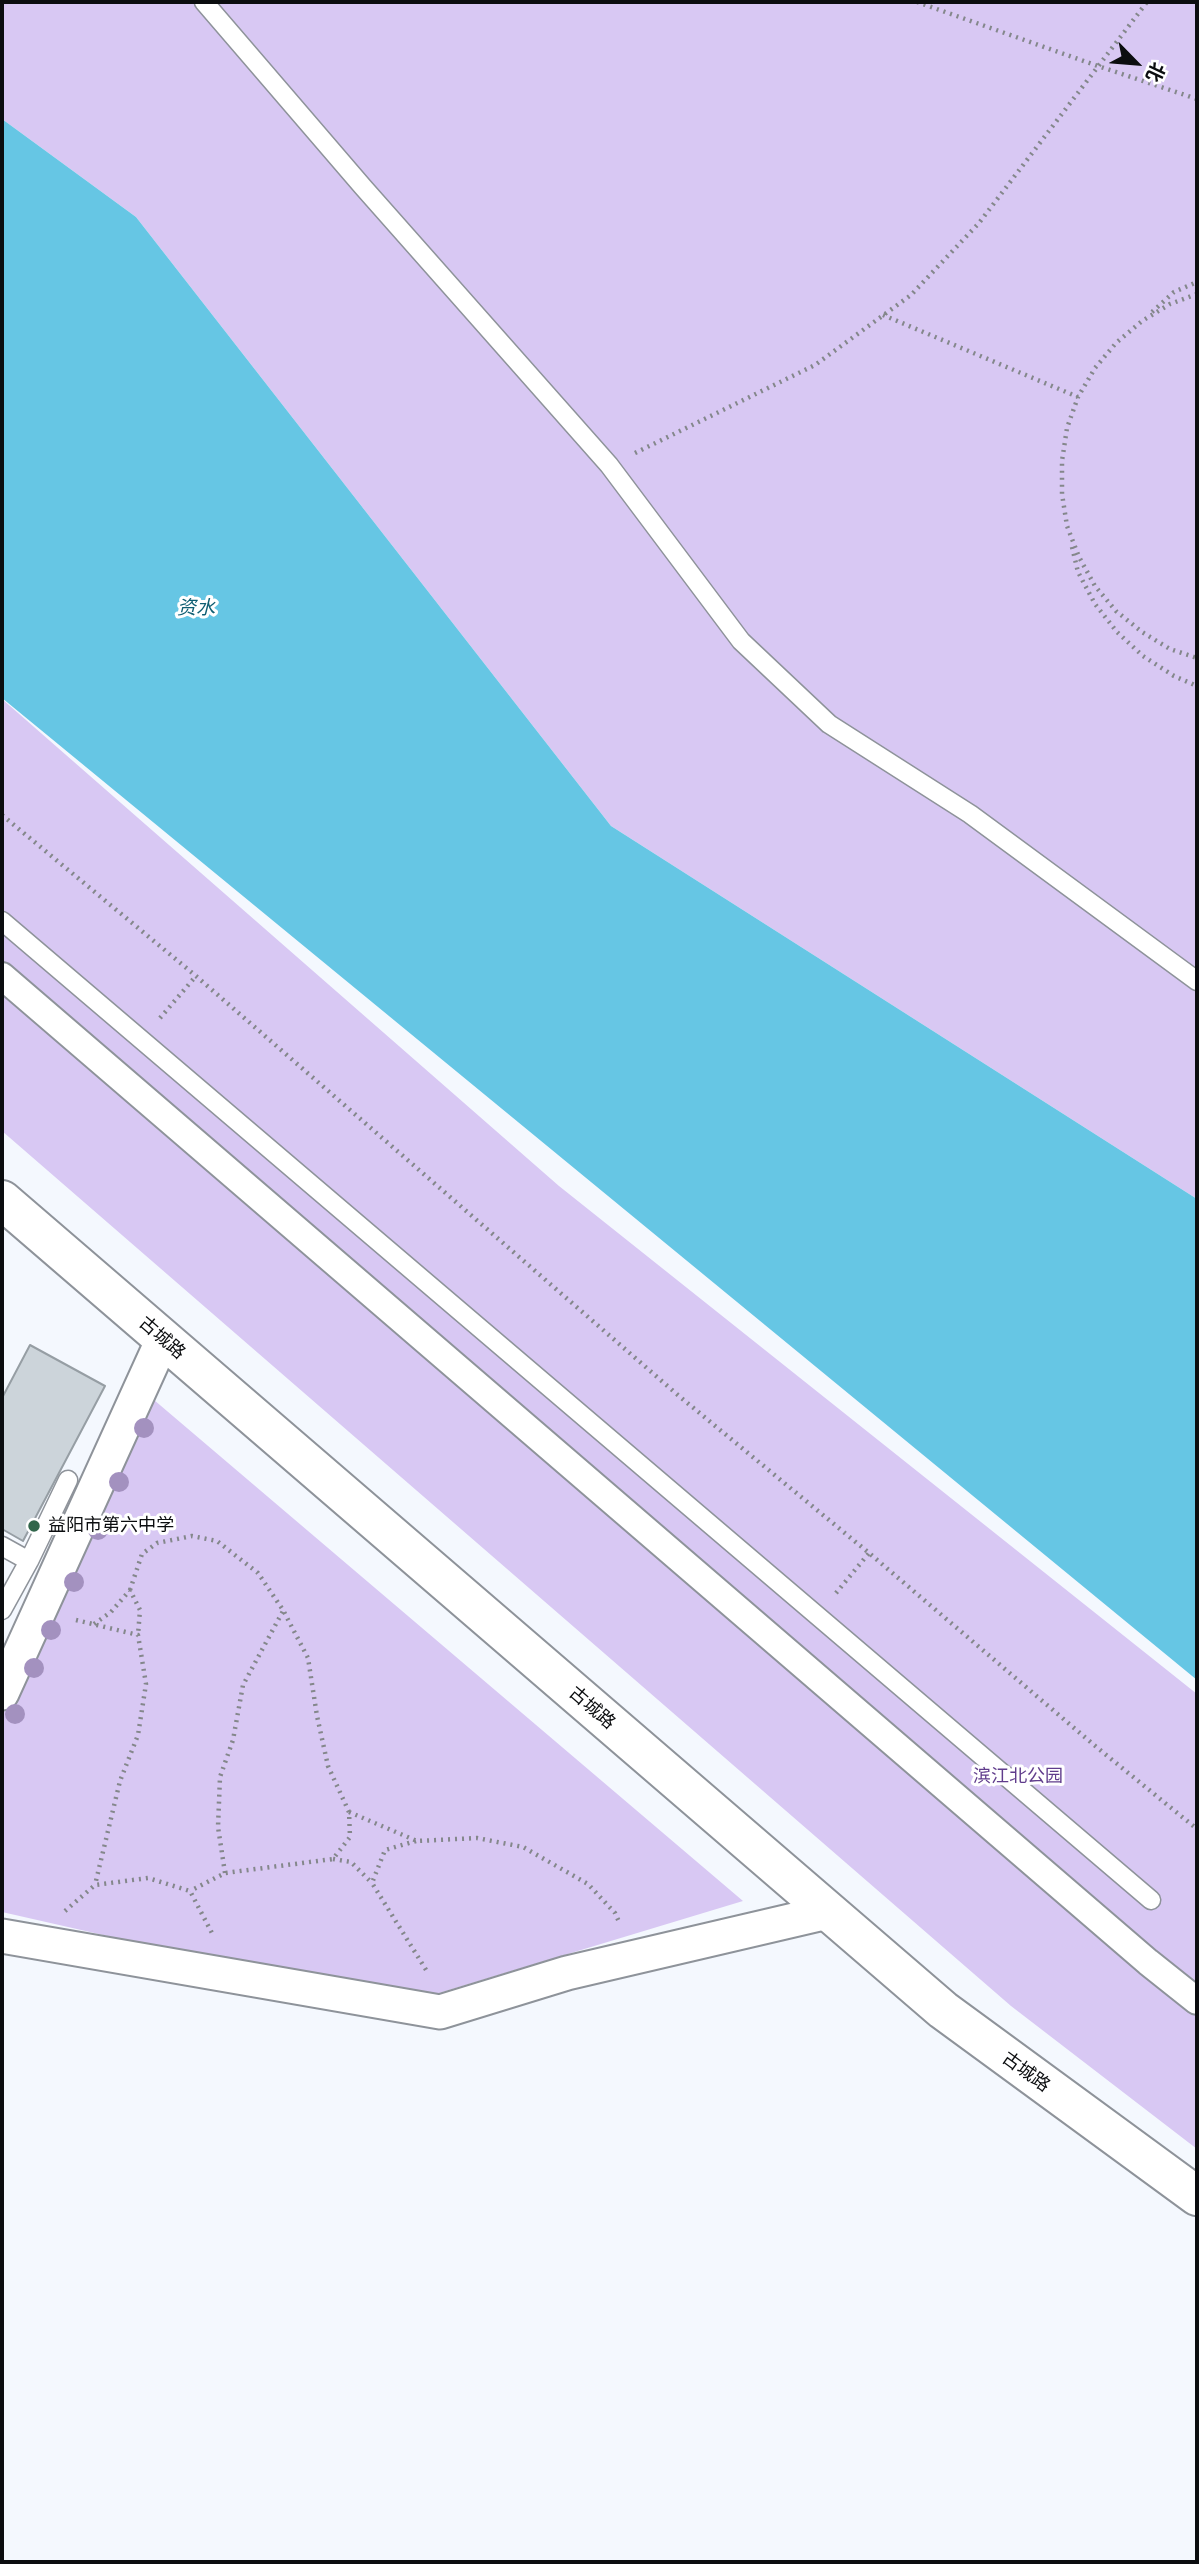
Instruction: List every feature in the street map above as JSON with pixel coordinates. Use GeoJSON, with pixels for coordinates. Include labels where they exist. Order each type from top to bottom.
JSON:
{"type":"FeatureCollection","features":[{"type":"Feature","properties":{"kind":"street"},"geometry":{"type":"LineString","coordinates":[[2,976],[1148,1962],[1197,2001]]}},
{"type":"Feature","properties":{"kind":"street","name":"古城路"},"geometry":{"type":"LineString","coordinates":[[2,1200],[943,2010],[1197,2196]]}},
{"type":"Feature","properties":{"kind":"street"},"geometry":{"type":"LineString","coordinates":[[2,1693],[163,1339]]}},
{"type":"Feature","properties":{"kind":"street"},"geometry":{"type":"LineString","coordinates":[[16,1939],[440,2012],[567,1973],[828,1912]]}},
{"type":"Feature","properties":{"kind":"lane"},"geometry":{"type":"LineString","coordinates":[[204,2],[363,187],[609,465],[741,641],[829,724],[970,814],[1197,981]]}},
{"type":"Feature","properties":{"kind":"lane"},"geometry":{"type":"LineString","coordinates":[[2,921],[1151,1900]]}},
{"type":"Feature","properties":{"kind":"lane"},"geometry":{"type":"LineString","coordinates":[[2,1610],[68,1480]]}},
{"type":"Feature","properties":{"kind":"lane"},"geometry":{"type":"LineString","coordinates":[[2,1546],[29,1561]]}},
{"type":"Feature","properties":{"kind":"path"},"geometry":{"type":"LineString","coordinates":[[917,2],[1197,99]]}},
{"type":"Feature","properties":{"kind":"path"},"geometry":{"type":"LineString","coordinates":[[609,465],[815,365],[911,295],[979,223],[1147,2]]}},
{"type":"Feature","properties":{"kind":"path"},"geometry":{"type":"LineString","coordinates":[[1197,282],[1174,292],[1116,343],[1095,368],[1078,397],[1067,428],[1062,461],[1062,494],[1067,526],[1078,572],[1095,604],[1117,632],[1143,656],[1174,676],[1197,686]]}},
{"type":"Feature","properties":{"kind":"path"},"geometry":{"type":"LineString","coordinates":[[1142,321],[1170,304],[1197,294]]}},
{"type":"Feature","properties":{"kind":"path"},"geometry":{"type":"LineString","coordinates":[[883,315],[1078,397]]}},
{"type":"Feature","properties":{"kind":"path"},"geometry":{"type":"LineString","coordinates":[[1067,526],[1079,557],[1095,586],[1116,611],[1151,638],[1170,649],[1197,658]]}},
{"type":"Feature","properties":{"kind":"path"},"geometry":{"type":"LineString","coordinates":[[2,815],[196,976],[679,1396],[1197,1829]]}},
{"type":"Feature","properties":{"kind":"path"},"geometry":{"type":"LineString","coordinates":[[158,1021],[196,976]]}},
{"type":"Feature","properties":{"kind":"path"},"geometry":{"type":"LineString","coordinates":[[94,1624],[111,1612],[130,1590],[142,1554],[157,1543],[192,1536],[217,1541],[258,1573],[283,1610],[308,1658],[328,1766],[349,1812],[350,1837],[333,1859]]}},
{"type":"Feature","properties":{"kind":"path"},"geometry":{"type":"LineString","coordinates":[[831,1600],[869,1553]]}},
{"type":"Feature","properties":{"kind":"path"},"geometry":{"type":"LineString","coordinates":[[95,1885],[120,1781],[138,1735],[146,1684],[138,1635],[140,1610],[130,1590]]}},
{"type":"Feature","properties":{"kind":"path"},"geometry":{"type":"LineString","coordinates":[[225,1873],[218,1827],[220,1777],[233,1740],[243,1685],[283,1610]]}},
{"type":"Feature","properties":{"kind":"path"},"geometry":{"type":"LineString","coordinates":[[39,1611],[138,1635]]}},
{"type":"Feature","properties":{"kind":"path"},"geometry":{"type":"LineString","coordinates":[[349,1812],[417,1840]]}},
{"type":"Feature","properties":{"kind":"path"},"geometry":{"type":"LineString","coordinates":[[372,1883],[385,1850],[417,1840],[477,1838],[523,1847],[588,1884],[615,1913],[634,1958]]}},
{"type":"Feature","properties":{"kind":"path"},"geometry":{"type":"LineString","coordinates":[[190,1891],[225,1873],[333,1859],[351,1862],[372,1883],[450,2010]]}},
{"type":"Feature","properties":{"kind":"path"},"geometry":{"type":"LineString","coordinates":[[16,1939],[95,1885],[148,1878],[190,1891],[211,1929],[221,1974]]}},
{"type":"Feature","properties":{"kind":"green space"},"geometry":{"type":"Polygon","coordinates":[[[2,2],[1197,2],[1197,1199],[611,826],[136,217],[2,119],[2,2]]]}},
{"type":"Feature","properties":{"kind":"green space","name":"滨江北公园"},"geometry":{"type":"Polygon","coordinates":[[[2,699],[559,1186],[1197,1694],[1197,2149],[1011,2006],[2,1131],[2,699]]]}},
{"type":"Feature","properties":{"kind":"green space"},"geometry":{"type":"Polygon","coordinates":[[[147,1394],[743,1901],[429,1996],[288,1977],[2,1912],[2,1716],[147,1394]]]}},
{"type":"Feature","properties":{"kind":"water","name":"资水"},"geometry":{"type":"Polygon","coordinates":[[[2,119],[136,217],[611,826],[1197,1199],[1197,1680],[2,698],[2,119]]]}},
{"type":"Feature","properties":{"kind":"building"},"geometry":{"type":"Polygon","coordinates":[[[30,1345],[105,1386],[23,1541],[2,1529],[2,1398],[30,1345]]]}},
{"type":"Feature","properties":{"kind":"place","name":"益阳市第六中学"},"geometry":{"type":"Point","coordinates":[34,1526]}}]}
